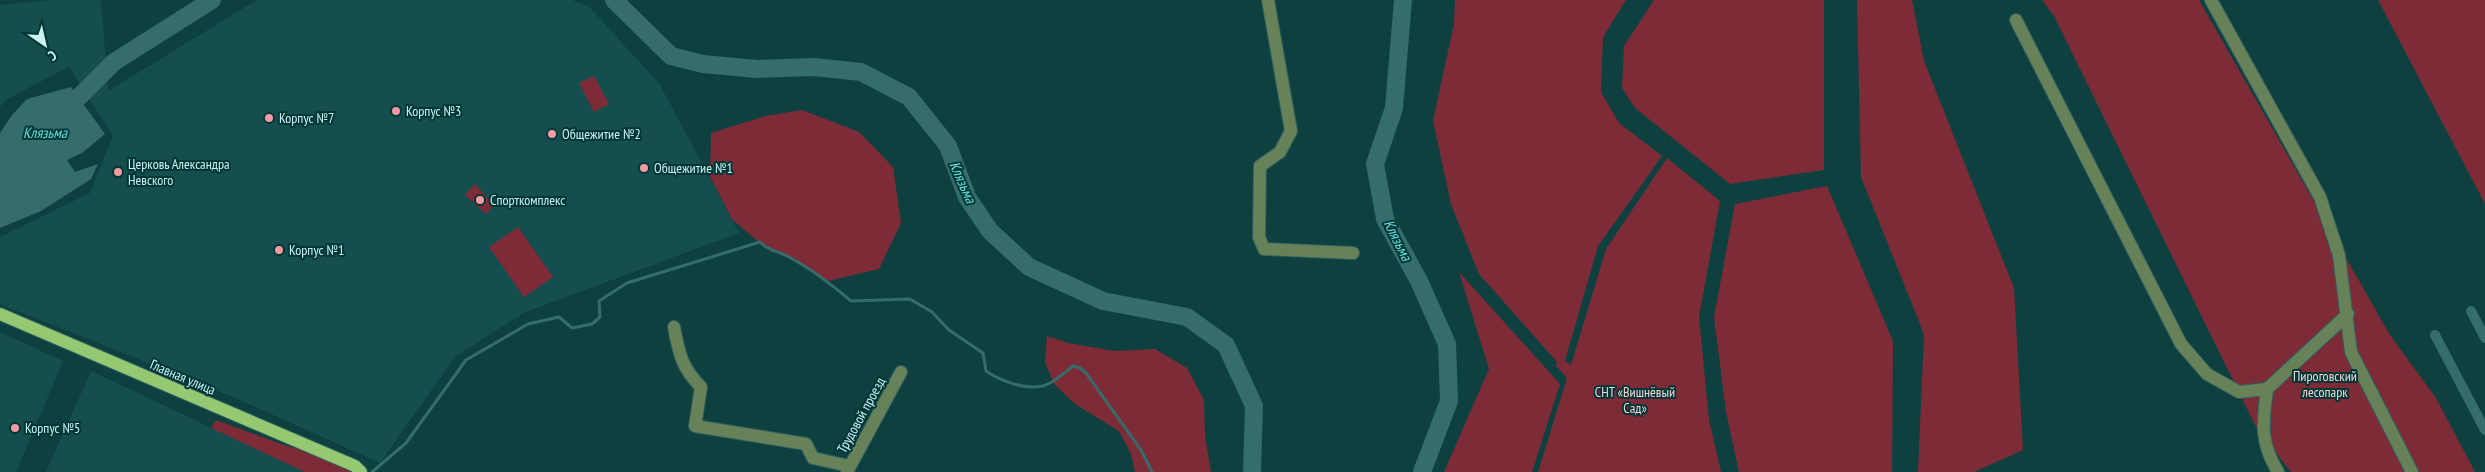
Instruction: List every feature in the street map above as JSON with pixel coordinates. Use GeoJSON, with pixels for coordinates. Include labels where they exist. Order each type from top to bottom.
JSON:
{"type":"FeatureCollection","features":[{"type":"Feature","properties":{"kind":"main road","name":"Главная улица"},"geometry":{"type":"LineString","coordinates":[[0,314],[358,469]]}},
{"type":"Feature","properties":{"kind":"street"},"geometry":{"type":"LineString","coordinates":[[1268,0],[1291,131],[1280,152],[1260,166],[1260,237],[1264,249],[1353,253]]}},
{"type":"Feature","properties":{"kind":"street"},"geometry":{"type":"LineString","coordinates":[[2211,0],[2320,197],[2339,255],[2348,314],[2351,352],[2412,472]]}},
{"type":"Feature","properties":{"kind":"street"},"geometry":{"type":"LineString","coordinates":[[2016,20],[2181,344],[2207,374],[2239,392],[2267,389],[2348,314]]}},
{"type":"Feature","properties":{"kind":"street"},"geometry":{"type":"LineString","coordinates":[[674,327],[679,356],[692,378],[702,388],[695,426],[806,444],[813,458],[848,469]]}},
{"type":"Feature","properties":{"kind":"street","name":"Трудовой проезд"},"geometry":{"type":"LineString","coordinates":[[848,469],[901,372]]}},
{"type":"Feature","properties":{"kind":"street"},"geometry":{"type":"LineString","coordinates":[[2267,389],[2262,429],[2268,456],[2278,472]]}},
{"type":"Feature","properties":{"kind":"shaded area"},"geometry":{"type":"Polygon","coordinates":[[[52,0],[101,0],[108,91],[257,0],[572,0],[589,7],[659,83],[739,233],[523,313],[454,358],[380,463],[231,396],[0,304],[0,237],[90,193],[113,136],[69,67],[7,99],[0,107],[0,5],[52,0]]]}},
{"type":"Feature","properties":{"kind":"shaded area"},"geometry":{"type":"Polygon","coordinates":[[[0,332],[63,361],[16,472],[0,472],[0,332]]]}},
{"type":"Feature","properties":{"kind":"shaded area"},"geometry":{"type":"Polygon","coordinates":[[[91,371],[305,472],[46,472],[91,371]]]}},
{"type":"Feature","properties":{"kind":"green space","name":"СНТ «Вишнёвый Сад»"},"geometry":{"type":"Polygon","coordinates":[[[1455,0],[1626,0],[1603,37],[1601,92],[1619,123],[1662,156],[1598,246],[1565,361],[1571,365],[1606,249],[1667,158],[1720,201],[1699,317],[1709,420],[1721,472],[1538,472],[1567,378],[1556,366],[1557,362],[1479,274],[1451,204],[1433,121],[1454,24],[1455,0]]]}},
{"type":"Feature","properties":{"kind":"green space"},"geometry":{"type":"Polygon","coordinates":[[[1654,0],[1824,0],[1824,170],[1730,184],[1635,108],[1622,88],[1624,46],[1654,0]]]}},
{"type":"Feature","properties":{"kind":"green space"},"geometry":{"type":"Polygon","coordinates":[[[1857,0],[1912,0],[1924,61],[2014,288],[2023,450],[1974,472],[1918,472],[1924,334],[1861,177],[1857,0]]]}},
{"type":"Feature","properties":{"kind":"green space","name":"Пироговский лесопарк"},"geometry":{"type":"Polygon","coordinates":[[[2042,0],[2199,0],[2390,335],[2436,398],[2475,472],[2291,472],[2256,427],[2054,16],[2042,0]]]}},
{"type":"Feature","properties":{"kind":"green space"},"geometry":{"type":"Polygon","coordinates":[[[2378,0],[2485,0],[2485,204],[2378,0]]]}},
{"type":"Feature","properties":{"kind":"green space"},"geometry":{"type":"Polygon","coordinates":[[[594,76],[609,104],[594,112],[579,83],[594,76]]]}},
{"type":"Feature","properties":{"kind":"green space"},"geometry":{"type":"Polygon","coordinates":[[[802,110],[859,132],[893,167],[901,223],[879,269],[828,281],[787,256],[764,247],[732,219],[710,177],[711,133],[766,116],[802,110]]]}},
{"type":"Feature","properties":{"kind":"green space","name":"Спорткомплекс"},"geometry":{"type":"Polygon","coordinates":[[[475,184],[494,205],[486,214],[465,195],[475,184]]]}},
{"type":"Feature","properties":{"kind":"green space"},"geometry":{"type":"Polygon","coordinates":[[[1827,186],[1893,341],[1892,472],[1739,472],[1726,412],[1714,317],[1735,204],[1827,186]]]}},
{"type":"Feature","properties":{"kind":"green space"},"geometry":{"type":"Polygon","coordinates":[[[518,227],[553,277],[524,297],[489,247],[518,227]]]}},
{"type":"Feature","properties":{"kind":"green space"},"geometry":{"type":"Polygon","coordinates":[[[1459,272],[1560,384],[1532,472],[1444,472],[1489,369],[1459,272]]]}},
{"type":"Feature","properties":{"kind":"green space"},"geometry":{"type":"Polygon","coordinates":[[[1047,336],[1068,343],[1115,351],[1155,349],[1187,368],[1204,400],[1205,436],[1211,472],[1135,472],[1131,454],[1119,431],[1075,404],[1054,384],[1045,362],[1047,336]]]}},
{"type":"Feature","properties":{"kind":"green space"},"geometry":{"type":"Polygon","coordinates":[[[216,420],[284,445],[355,466],[361,472],[305,472],[211,428],[216,420]]]}},
{"type":"Feature","properties":{"kind":"water","name":"Клязьма"},"geometry":{"type":"Polygon","coordinates":[[[71,87],[105,134],[82,153],[67,160],[75,172],[98,164],[91,179],[41,211],[0,228],[0,133],[12,115],[27,99],[71,87]]]}},
{"type":"Feature","properties":{"kind":"waterway","name":"Клязьма"},"geometry":{"type":"LineString","coordinates":[[62,114],[114,62],[212,0]]}},
{"type":"Feature","properties":{"kind":"waterway","name":"Клязьма"},"geometry":{"type":"LineString","coordinates":[[614,0],[671,56],[703,64],[757,69],[814,67],[861,72],[909,97],[948,146],[967,197],[990,231],[1029,267],[1103,301],[1187,317],[1226,345],[1254,406],[1252,472]]}},
{"type":"Feature","properties":{"kind":"waterway","name":"Клязьма"},"geometry":{"type":"LineString","coordinates":[[1403,0],[1394,108],[1375,164],[1385,219],[1419,281],[1447,344],[1449,401],[1422,472]]}},
{"type":"Feature","properties":{"kind":"waterway"},"geometry":{"type":"LineString","coordinates":[[372,472],[406,443],[466,360],[528,324],[559,317],[572,328],[592,324],[600,317],[599,301],[627,283],[760,242],[769,249],[787,256],[804,266],[828,282],[851,301],[910,299],[932,312],[949,330],[983,353],[986,371],[1006,381],[1028,387],[1043,386],[1055,380],[1073,366],[1080,368],[1086,373],[1141,450],[1152,472]]}},
{"type":"Feature","properties":{"kind":"waterway"},"geometry":{"type":"LineString","coordinates":[[2471,311],[2485,338]]}},
{"type":"Feature","properties":{"kind":"waterway"},"geometry":{"type":"LineString","coordinates":[[2435,335],[2485,430]]}},
{"type":"Feature","properties":{"kind":"place","name":"Корпус №3"},"geometry":{"type":"Point","coordinates":[396,111]}},
{"type":"Feature","properties":{"kind":"place","name":"Корпус №7"},"geometry":{"type":"Point","coordinates":[269,118]}},
{"type":"Feature","properties":{"kind":"place","name":"Общежитие №2"},"geometry":{"type":"Point","coordinates":[552,134]}},
{"type":"Feature","properties":{"kind":"place","name":"Общежитие №1"},"geometry":{"type":"Point","coordinates":[644,168]}},
{"type":"Feature","properties":{"kind":"place","name":"Церковь Александра Невского"},"geometry":{"type":"Point","coordinates":[118,172]}},
{"type":"Feature","properties":{"kind":"place","name":"Спорткомплекс"},"geometry":{"type":"Point","coordinates":[480,200]}},
{"type":"Feature","properties":{"kind":"place","name":"Корпус №1"},"geometry":{"type":"Point","coordinates":[279,250]}},
{"type":"Feature","properties":{"kind":"place","name":"Корпус №5"},"geometry":{"type":"Point","coordinates":[15,428]}}]}
